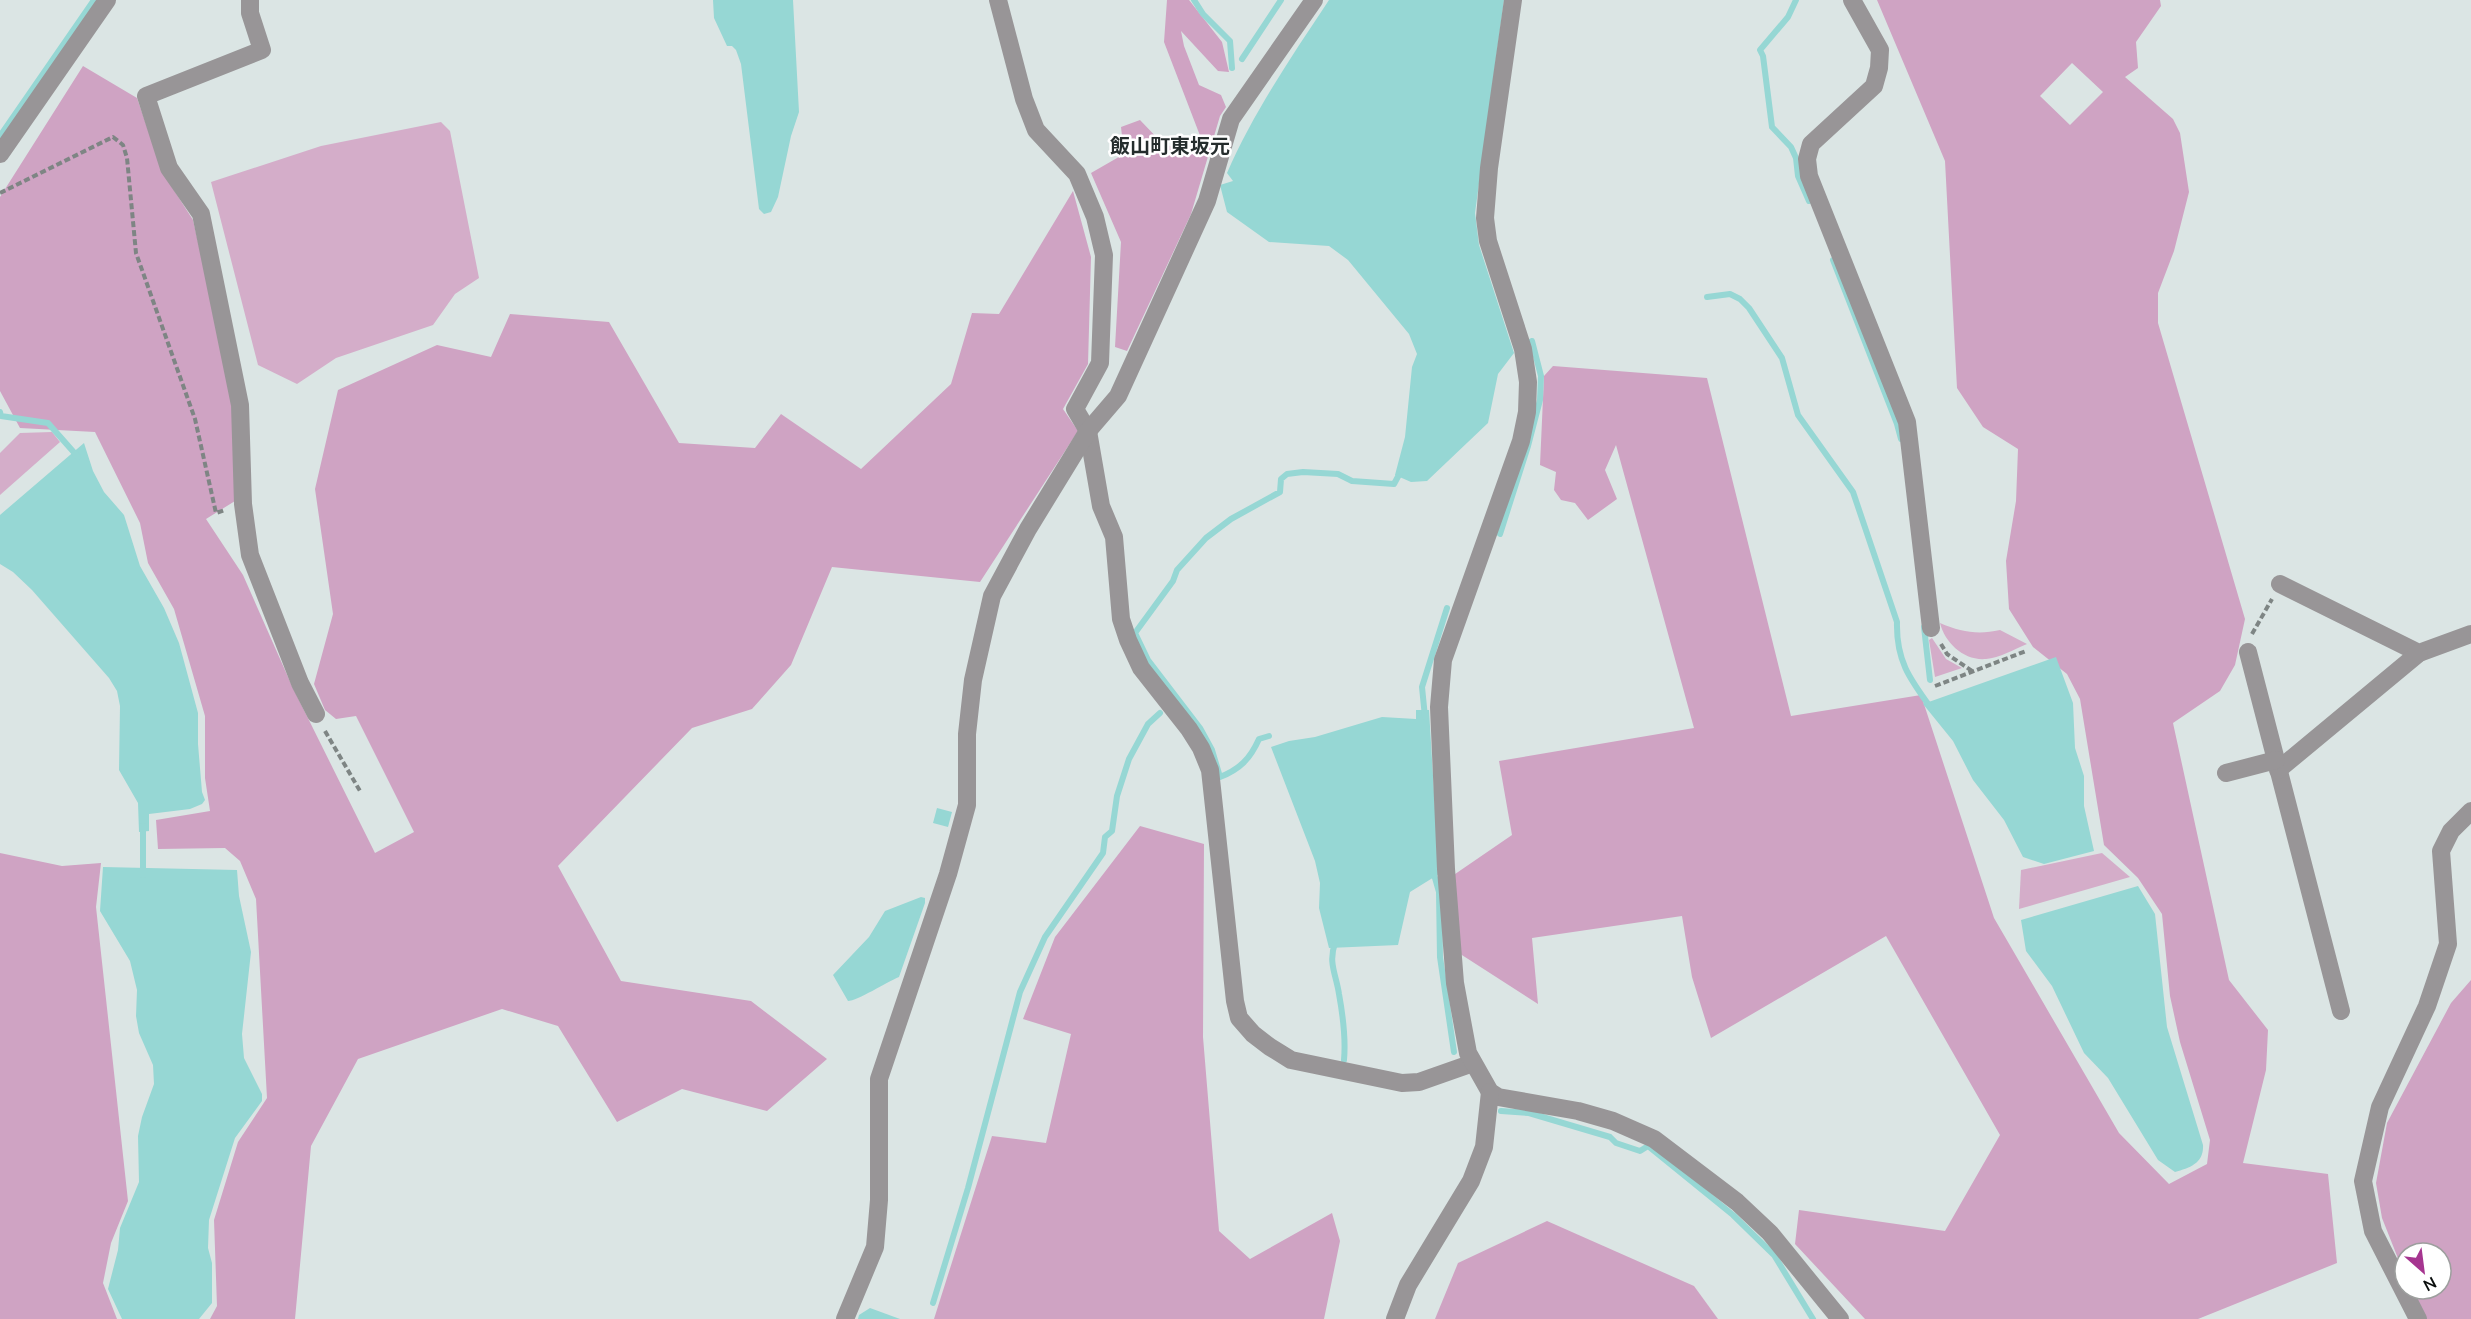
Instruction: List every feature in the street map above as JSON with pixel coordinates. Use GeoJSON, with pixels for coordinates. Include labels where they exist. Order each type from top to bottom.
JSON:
{"type":"FeatureCollection","features":[{"type":"Feature","properties":{"kind":"street"},"geometry":{"type":"LineString","coordinates":[[0,153],[83,38],[107,0]]}},
{"type":"Feature","properties":{"kind":"street"},"geometry":{"type":"LineString","coordinates":[[250,0],[250,14],[262,50],[146,96],[169,168],[201,214],[240,405],[243,504],[250,555],[300,683],[316,714]]}},
{"type":"Feature","properties":{"kind":"street"},"geometry":{"type":"LineString","coordinates":[[998,0],[1024,99],[1036,130],[1077,174],[1095,217],[1104,255],[1100,363],[1075,409],[1088,431],[1101,506],[1114,537],[1121,618],[1128,640],[1142,668],[1202,748],[1210,770],[1235,1001],[1239,1017],[1261,1041],[1291,1060],[1402,1083],[1419,1082],[1473,1063]]}},
{"type":"Feature","properties":{"kind":"street"},"geometry":{"type":"LineString","coordinates":[[845,1319],[875,1247],[879,1200],[879,1079],[948,874],[967,805],[967,734],[974,680],[992,596],[1028,529],[1088,431],[1118,396],[1207,201],[1231,119],[1314,0]]}},
{"type":"Feature","properties":{"kind":"street"},"geometry":{"type":"LineString","coordinates":[[1513,0],[1489,168],[1485,218],[1488,241],[1523,349],[1528,382],[1527,412],[1521,441],[1443,660],[1438,707],[1446,869],[1455,983],[1468,1053],[1490,1092],[1498,1096],[1578,1111],[1612,1120],[1654,1138],[1737,1202],[1770,1233],[1840,1319]]}},
{"type":"Feature","properties":{"kind":"street"},"geometry":{"type":"LineString","coordinates":[[1852,0],[1880,50],[1879,68],[1874,86],[1811,144],[1807,159],[1809,176],[1907,422],[1930,628]]}},
{"type":"Feature","properties":{"kind":"street"},"geometry":{"type":"LineString","coordinates":[[2280,584],[2419,653]]}},
{"type":"Feature","properties":{"kind":"street"},"geometry":{"type":"LineString","coordinates":[[2226,773],[2277,765],[2419,653],[2471,634]]}},
{"type":"Feature","properties":{"kind":"street"},"geometry":{"type":"LineString","coordinates":[[2247,652],[2341,1011]]}},
{"type":"Feature","properties":{"kind":"street"},"geometry":{"type":"LineString","coordinates":[[2418,1319],[2373,1231],[2363,1181],[2380,1107],[2427,1006],[2448,944],[2441,851],[2451,831],[2471,811]]}},
{"type":"Feature","properties":{"kind":"street"},"geometry":{"type":"LineString","coordinates":[[1395,1319],[1408,1285],[1471,1181],[1484,1147],[1490,1092]]}},
{"type":"Feature","properties":{"kind":"path"},"geometry":{"type":"LineString","coordinates":[[0,193],[113,137],[123,145],[127,158],[136,253],[195,419],[216,513],[243,504]]}},
{"type":"Feature","properties":{"kind":"path"},"geometry":{"type":"LineString","coordinates":[[2247,652],[2248,642],[2280,584]]}},
{"type":"Feature","properties":{"kind":"path"},"geometry":{"type":"LineString","coordinates":[[1930,628],[1947,654],[1972,671]]}},
{"type":"Feature","properties":{"kind":"path"},"geometry":{"type":"LineString","coordinates":[[1935,686],[2026,651]]}},
{"type":"Feature","properties":{"kind":"path"},"geometry":{"type":"LineString","coordinates":[[316,714],[360,791]]}},
{"type":"Feature","properties":{"kind":"shaded area"},"geometry":{"type":"Polygon","coordinates":[[[1167,0],[1189,0],[1222,42],[1229,72],[1218,71],[1181,31],[1184,46],[1199,85],[1221,95],[1226,107],[1220,116],[1191,214],[1127,351],[1115,347],[1121,242],[1091,173],[1124,154],[1121,127],[1140,120],[1162,143],[1192,154],[1204,146],[1164,42],[1167,0]]]}},
{"type":"Feature","properties":{"kind":"shaded area"},"geometry":{"type":"Polygon","coordinates":[[[1877,0],[2160,0],[2161,6],[2136,42],[2138,68],[2125,77],[2173,119],[2180,133],[2189,192],[2174,251],[2158,293],[2158,323],[2245,619],[2235,665],[2220,691],[2173,723],[2229,980],[2268,1030],[2266,1070],[2243,1163],[2328,1174],[2337,1263],[2198,1319],[1865,1319],[1795,1244],[1799,1210],[1945,1231],[2000,1135],[1886,936],[1711,1038],[1692,977],[1682,916],[1532,938],[1538,1004],[1451,948],[1442,883],[1512,835],[1499,761],[1694,728],[1616,445],[1605,470],[1617,499],[1588,520],[1575,503],[1561,500],[1554,490],[1556,472],[1540,465],[1544,376],[1553,366],[1707,378],[1791,716],[1921,695],[1994,918],[2119,1133],[2169,1184],[2207,1164],[2210,1140],[2180,1042],[2170,996],[2162,914],[2138,878],[2104,845],[2080,699],[2067,674],[2033,647],[2009,609],[2006,561],[2016,501],[2018,449],[1983,427],[1957,388],[1945,161],[1877,0]],[[2072,63],[2040,96],[2070,125],[2103,92],[2072,63]]]}},
{"type":"Feature","properties":{"kind":"shaded area"},"geometry":{"type":"Polygon","coordinates":[[[83,66],[137,98],[163,173],[193,220],[231,385],[235,501],[206,519],[243,575],[292,686],[375,853],[414,832],[356,716],[336,719],[325,710],[314,684],[333,614],[315,489],[338,390],[437,345],[491,357],[510,314],[609,322],[679,443],[755,448],[781,414],[861,469],[951,384],[972,313],[999,314],[1073,191],[1091,257],[1088,364],[1063,409],[1078,431],[980,582],[832,567],[791,665],[752,709],[692,728],[558,866],[621,981],[751,1001],[827,1059],[767,1111],[682,1089],[617,1122],[558,1026],[502,1009],[358,1059],[311,1146],[295,1319],[210,1319],[217,1306],[214,1220],[238,1142],[267,1098],[256,899],[240,861],[225,848],[158,849],[156,820],[210,811],[205,778],[205,716],[174,609],[148,563],[140,523],[95,432],[20,428],[0,391],[0,197],[83,66]]]}},
{"type":"Feature","properties":{"kind":"shaded area"},"geometry":{"type":"Polygon","coordinates":[[[441,122],[450,131],[479,278],[455,294],[433,325],[336,358],[297,384],[258,365],[211,182],[321,146],[441,122]]]}},
{"type":"Feature","properties":{"kind":"shaded area"},"geometry":{"type":"Polygon","coordinates":[[[52,432],[60,442],[0,495],[0,453],[20,433],[52,432]]]}},
{"type":"Feature","properties":{"kind":"shaded area"},"geometry":{"type":"Polygon","coordinates":[[[1940,623],[1970,632],[2000,630],[2027,644],[2002,655],[1978,659],[1963,654],[1951,644],[1940,623]]]}},
{"type":"Feature","properties":{"kind":"shaded area"},"geometry":{"type":"Polygon","coordinates":[[[1932,638],[1946,659],[1962,668],[1935,677],[1929,640],[1932,638]]]}},
{"type":"Feature","properties":{"kind":"shaded area"},"geometry":{"type":"Polygon","coordinates":[[[1140,826],[1204,844],[1203,1037],[1219,1231],[1250,1259],[1332,1213],[1340,1241],[1324,1319],[934,1319],[992,1136],[1046,1143],[1071,1034],[1023,1019],[1055,937],[1140,826]]]}},
{"type":"Feature","properties":{"kind":"shaded area"},"geometry":{"type":"Polygon","coordinates":[[[0,853],[62,866],[101,863],[96,907],[128,1201],[111,1243],[103,1283],[117,1319],[0,1319],[0,853]]]}},
{"type":"Feature","properties":{"kind":"shaded area"},"geometry":{"type":"Polygon","coordinates":[[[2102,853],[2130,877],[2019,909],[2021,870],[2102,853]]]}},
{"type":"Feature","properties":{"kind":"shaded area"},"geometry":{"type":"Polygon","coordinates":[[[2471,980],[2471,1319],[2422,1319],[2415,1301],[2453,1301],[2453,1241],[2393,1241],[2393,1246],[2382,1218],[2376,1183],[2387,1123],[2451,1003],[2471,980]]]}},
{"type":"Feature","properties":{"kind":"shaded area"},"geometry":{"type":"Polygon","coordinates":[[[1547,1221],[1694,1286],[1718,1319],[1435,1319],[1458,1263],[1547,1221]]]}},
{"type":"Feature","properties":{"kind":"water"},"geometry":{"type":"Polygon","coordinates":[[[713,0],[793,0],[799,112],[791,136],[778,197],[771,212],[764,214],[759,209],[741,64],[736,50],[732,46],[727,46],[714,18],[713,0]]]}},
{"type":"Feature","properties":{"kind":"water"},"geometry":{"type":"Polygon","coordinates":[[[1329,0],[1504,0],[1475,213],[1479,245],[1514,353],[1498,374],[1488,423],[1427,481],[1411,482],[1395,475],[1405,437],[1412,367],[1417,354],[1409,334],[1348,260],[1329,246],[1269,242],[1227,212],[1220,185],[1233,181],[1227,173],[1249,128],[1274,84],[1329,0]]]}},
{"type":"Feature","properties":{"kind":"water"},"geometry":{"type":"Polygon","coordinates":[[[84,443],[93,471],[104,492],[124,515],[140,566],[164,608],[179,643],[198,713],[198,744],[202,792],[205,800],[202,804],[190,809],[149,814],[149,831],[139,832],[138,803],[119,770],[120,706],[117,691],[109,678],[32,590],[13,572],[0,564],[0,515],[84,443]]]}},
{"type":"Feature","properties":{"kind":"water"},"geometry":{"type":"Polygon","coordinates":[[[2056,657],[2073,703],[2075,748],[2084,776],[2084,806],[2094,851],[2044,864],[2023,857],[2004,820],[1973,780],[1953,741],[1923,704],[2056,657]]]}},
{"type":"Feature","properties":{"kind":"water"},"geometry":{"type":"Polygon","coordinates":[[[1416,710],[1429,710],[1439,874],[1410,892],[1398,945],[1329,948],[1319,908],[1320,883],[1315,861],[1271,747],[1289,741],[1315,737],[1382,717],[1416,719],[1416,710]]]}},
{"type":"Feature","properties":{"kind":"water"},"geometry":{"type":"Polygon","coordinates":[[[937,808],[952,812],[948,827],[933,823],[937,808]]]}},
{"type":"Feature","properties":{"kind":"water"},"geometry":{"type":"Polygon","coordinates":[[[103,867],[237,870],[239,896],[251,952],[242,1034],[244,1058],[262,1094],[262,1101],[235,1138],[209,1220],[208,1248],[212,1263],[212,1303],[199,1319],[122,1319],[108,1289],[118,1250],[120,1228],[139,1182],[138,1136],[154,1084],[153,1065],[139,1033],[136,1016],[137,990],[130,961],[100,911],[103,867]]]}},
{"type":"Feature","properties":{"kind":"water"},"geometry":{"type":"Polygon","coordinates":[[[2138,886],[2155,914],[2167,1027],[2203,1145],[2201,1156],[2195,1164],[2175,1172],[2158,1160],[2108,1078],[2084,1053],[2052,986],[2026,951],[2021,920],[2138,886]]]}},
{"type":"Feature","properties":{"kind":"water"},"geometry":{"type":"Polygon","coordinates":[[[921,897],[925,898],[925,903],[899,977],[848,1001],[833,975],[869,937],[885,911],[921,897]]]}},
{"type":"Feature","properties":{"kind":"water"},"geometry":{"type":"Polygon","coordinates":[[[870,1308],[900,1319],[858,1319],[859,1315],[870,1308]]]}},
{"type":"Feature","properties":{"kind":"waterway"},"geometry":{"type":"LineString","coordinates":[[0,136],[94,0]]}},
{"type":"Feature","properties":{"kind":"waterway"},"geometry":{"type":"LineString","coordinates":[[1194,0],[1203,14],[1230,41],[1232,68]]}},
{"type":"Feature","properties":{"kind":"waterway"},"geometry":{"type":"LineString","coordinates":[[1242,59],[1281,0]]}},
{"type":"Feature","properties":{"kind":"waterway"},"geometry":{"type":"LineString","coordinates":[[1796,0],[1788,17],[1760,50],[1763,56],[1772,127],[1791,147],[1796,158],[1798,176],[1809,201]]}},
{"type":"Feature","properties":{"kind":"waterway"},"geometry":{"type":"LineString","coordinates":[[1833,260],[1901,439]]}},
{"type":"Feature","properties":{"kind":"waterway"},"geometry":{"type":"LineString","coordinates":[[1707,297],[1730,294],[1740,299],[1749,308],[1782,358],[1798,415],[1853,492],[1897,622],[1899,647],[1905,668],[1931,708]]}},
{"type":"Feature","properties":{"kind":"waterway"},"geometry":{"type":"LineString","coordinates":[[1500,534],[1540,400],[1541,376],[1532,341],[1529,343]]}},
{"type":"Feature","properties":{"kind":"waterway"},"geometry":{"type":"LineString","coordinates":[[0,412],[1,416],[48,423],[78,457]]}},
{"type":"Feature","properties":{"kind":"waterway"},"geometry":{"type":"LineString","coordinates":[[1269,736],[1259,739],[1248,758],[1239,767],[1220,777],[1212,750],[1200,728],[1148,660],[1135,633],[1173,581],[1177,570],[1206,538],[1231,519],[1280,492],[1281,479],[1287,474],[1303,472],[1338,474],[1352,481],[1394,484],[1401,471]]}},
{"type":"Feature","properties":{"kind":"waterway"},"geometry":{"type":"LineString","coordinates":[[1425,717],[1422,687],[1447,608]]}},
{"type":"Feature","properties":{"kind":"waterway"},"geometry":{"type":"LineString","coordinates":[[1924,627],[1930,680]]}},
{"type":"Feature","properties":{"kind":"waterway"},"geometry":{"type":"LineString","coordinates":[[933,1303],[968,1188],[1020,992],[1045,937],[1103,853],[1105,837],[1112,831],[1117,796],[1129,759],[1148,724],[1160,713]]}},
{"type":"Feature","properties":{"kind":"waterway"},"geometry":{"type":"LineString","coordinates":[[143,826],[143,875]]}},
{"type":"Feature","properties":{"kind":"waterway"},"geometry":{"type":"LineString","coordinates":[[1433,871],[1439,892],[1440,957],[1454,1052]]}},
{"type":"Feature","properties":{"kind":"waterway"},"geometry":{"type":"LineString","coordinates":[[1335,943],[1332,963],[1343,1019],[1344,1060]]}},
{"type":"Feature","properties":{"kind":"waterway"},"geometry":{"type":"LineString","coordinates":[[1501,1111],[1529,1113],[1610,1137],[1616,1143],[1640,1151],[1648,1146],[1733,1215],[1774,1255],[1813,1319]]}},
{"type":"Feature","properties":{"kind":"district","name":"飯山町東坂元"},"geometry":{"type":"Point","coordinates":[1170,146]}}]}
